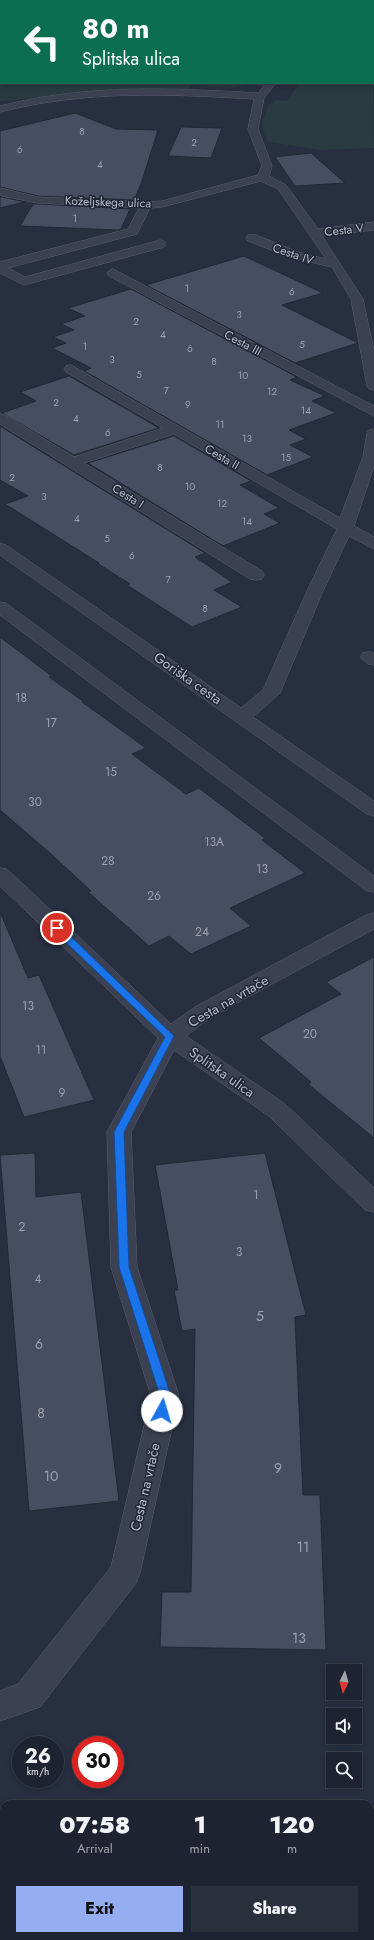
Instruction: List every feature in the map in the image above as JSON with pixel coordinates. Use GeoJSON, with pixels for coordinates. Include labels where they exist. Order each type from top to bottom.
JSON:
{"type":"FeatureCollection","features":[{"type":"Feature","properties":{"kind":"street"},"geometry":{"type":"LineString","coordinates":[[270,84],[259,98],[253,129],[267,166],[266,172],[262,177],[282,187],[336,264],[363,299],[374,386]]}},
{"type":"Feature","properties":{"kind":"street"},"geometry":{"type":"LineString","coordinates":[[0,109],[30,100],[64,95],[114,92],[261,96]]}},
{"type":"Feature","properties":{"kind":"street","name":"Koželjskega ulica"},"geometry":{"type":"LineString","coordinates":[[0,191],[6,194],[38,200],[146,205],[162,204],[262,177]]}},
{"type":"Feature","properties":{"kind":"street"},"geometry":{"type":"LineString","coordinates":[[0,267],[133,231],[146,205]]}},
{"type":"Feature","properties":{"kind":"street","name":"Cesta V"},"geometry":{"type":"LineString","coordinates":[[315,233],[374,226]]}},
{"type":"Feature","properties":{"kind":"street","name":"Cesta IV"},"geometry":{"type":"LineString","coordinates":[[252,238],[292,255],[315,262],[336,264]]}},
{"type":"Feature","properties":{"kind":"street"},"geometry":{"type":"LineString","coordinates":[[0,267],[24,281],[160,244]]}},
{"type":"Feature","properties":{"kind":"street","name":"Cesta III"},"geometry":{"type":"LineString","coordinates":[[113,273],[374,412]]}},
{"type":"Feature","properties":{"kind":"street","name":"Cesta II"},"geometry":{"type":"LineString","coordinates":[[71,369],[173,430],[374,544]]}},
{"type":"Feature","properties":{"kind":"street","name":"Cesta I"},"geometry":{"type":"LineString","coordinates":[[0,418],[256,575]]}},
{"type":"Feature","properties":{"kind":"street"},"geometry":{"type":"LineString","coordinates":[[73,462],[173,430]]}},
{"type":"Feature","properties":{"kind":"street"},"geometry":{"type":"LineString","coordinates":[[242,716],[261,699],[271,693],[315,591],[345,528],[350,509],[370,457],[374,433]]}},
{"type":"Feature","properties":{"kind":"street","name":"Goriška cesta"},"geometry":{"type":"LineString","coordinates":[[4,554],[242,716],[374,810]]}},
{"type":"Feature","properties":{"kind":"street"},"geometry":{"type":"LineString","coordinates":[[0,607],[374,886]]}},
{"type":"Feature","properties":{"kind":"street","name":"Splitska ulica"},"geometry":{"type":"LineString","coordinates":[[0,874],[170,1036],[277,1110],[374,1203]]}},
{"type":"Feature","properties":{"kind":"street","name":"Cesta na vrtače"},"geometry":{"type":"LineString","coordinates":[[0,1706],[29,1696],[125,1573],[165,1396],[124,1267],[119,1132],[170,1036],[203,1012],[374,920]]}},
{"type":"Feature","properties":{"kind":"shaded area"},"geometry":{"type":"Polygon","coordinates":[[[0,84],[246,84],[236,87],[190,85],[188,89],[118,89],[0,101],[0,84]]]}},
{"type":"Feature","properties":{"kind":"shaded area"},"geometry":{"type":"Polygon","coordinates":[[[298,84],[373,84],[374,148],[320,150],[269,142],[264,132],[263,123],[269,104],[273,103],[274,100],[287,101],[298,84]]]}},
{"type":"Feature","properties":{"kind":"building"},"geometry":{"type":"Polygon","coordinates":[[[75,113],[116,129],[158,130],[141,184],[134,200],[38,196],[0,187],[0,131],[75,113]]]}},
{"type":"Feature","properties":{"kind":"building"},"geometry":{"type":"Polygon","coordinates":[[[181,127],[222,128],[211,158],[168,156],[181,127]]]}},
{"type":"Feature","properties":{"kind":"building"},"geometry":{"type":"Polygon","coordinates":[[[311,153],[345,183],[295,186],[275,157],[311,153]]]}},
{"type":"Feature","properties":{"kind":"building"},"geometry":{"type":"Polygon","coordinates":[[[0,197],[2,197],[25,202],[0,208],[0,197]]]}},
{"type":"Feature","properties":{"kind":"building"},"geometry":{"type":"Polygon","coordinates":[[[33,204],[130,209],[121,229],[118,230],[20,226],[33,204]]]}},
{"type":"Feature","properties":{"kind":"building"},"geometry":{"type":"Polygon","coordinates":[[[244,256],[323,293],[282,305],[358,343],[295,363],[146,285],[244,256]]]}},
{"type":"Feature","properties":{"kind":"building"},"geometry":{"type":"Polygon","coordinates":[[[131,289],[297,377],[290,380],[325,396],[312,401],[336,413],[289,430],[306,439],[290,445],[313,457],[267,475],[84,371],[91,368],[52,348],[66,343],[53,337],[74,330],[61,324],[85,316],[68,308],[131,289]]]}},
{"type":"Feature","properties":{"kind":"building"},"geometry":{"type":"Polygon","coordinates":[[[69,376],[159,428],[74,455],[2,413],[36,401],[20,392],[69,376]]]}},
{"type":"Feature","properties":{"kind":"building"},"geometry":{"type":"Polygon","coordinates":[[[0,426],[205,553],[195,557],[232,582],[214,590],[242,607],[192,627],[127,585],[130,584],[97,563],[99,563],[5,504],[28,496],[0,480],[0,426]]]}},
{"type":"Feature","properties":{"kind":"building"},"geometry":{"type":"Polygon","coordinates":[[[174,436],[251,481],[240,485],[279,508],[264,514],[280,523],[223,546],[88,463],[174,436]]]}},
{"type":"Feature","properties":{"kind":"building"},"geometry":{"type":"Polygon","coordinates":[[[0,637],[52,676],[49,677],[146,748],[132,754],[186,794],[199,788],[265,838],[262,840],[305,873],[230,908],[251,926],[191,954],[169,936],[149,946],[88,892],[91,891],[51,854],[0,810],[0,637]]]}},
{"type":"Feature","properties":{"kind":"building"},"geometry":{"type":"Polygon","coordinates":[[[0,912],[28,978],[39,975],[94,1100],[24,1117],[0,1056],[0,912]]]}},
{"type":"Feature","properties":{"kind":"building"},"geometry":{"type":"Polygon","coordinates":[[[374,957],[374,1138],[308,1084],[311,1082],[259,1038],[341,994],[326,982],[374,957]]]}},
{"type":"Feature","properties":{"kind":"building"},"geometry":{"type":"Polygon","coordinates":[[[35,1153],[36,1197],[81,1192],[119,1501],[29,1511],[0,1155],[35,1153]]]}},
{"type":"Feature","properties":{"kind":"building"},"geometry":{"type":"Polygon","coordinates":[[[265,1153],[306,1315],[295,1317],[303,1495],[320,1495],[326,1650],[160,1647],[162,1592],[191,1592],[195,1329],[182,1331],[174,1290],[178,1290],[155,1165],[265,1153]]]}},
{"type":"Feature","properties":{"kind":"route"},"geometry":{"type":"LineString","coordinates":[[57,928],[170,1036],[119,1132],[124,1267],[165,1396],[162,1411]]}}]}
